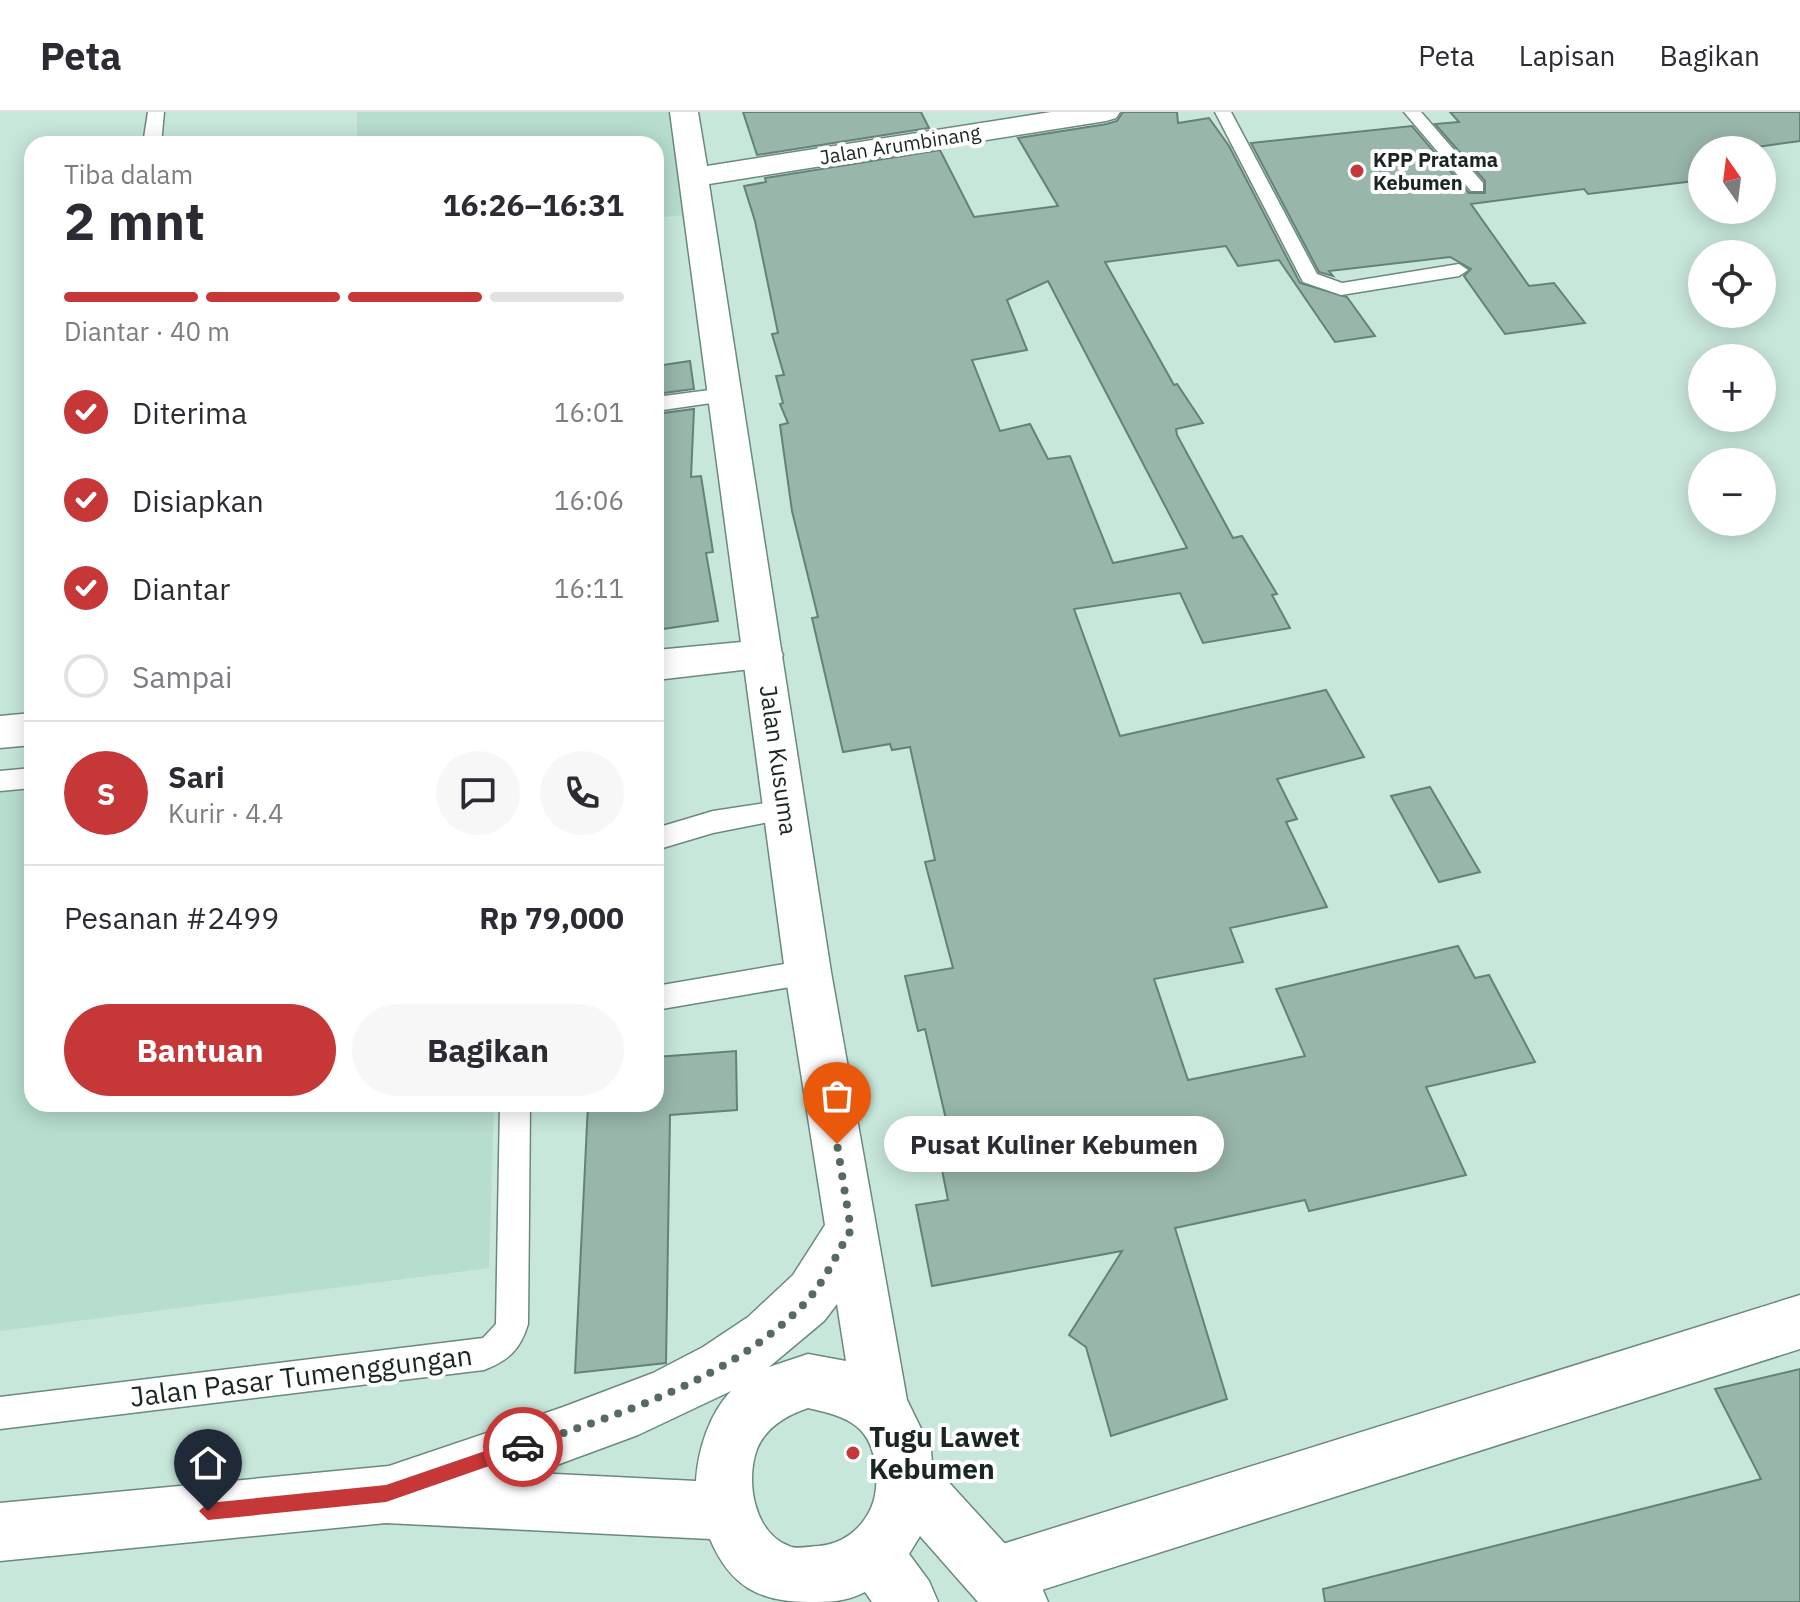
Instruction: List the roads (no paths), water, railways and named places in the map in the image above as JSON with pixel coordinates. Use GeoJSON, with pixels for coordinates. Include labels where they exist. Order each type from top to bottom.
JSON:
{"type":"FeatureCollection","features":[{"type":"Feature","properties":{"kind":"main road","name":"Jalan Kusuma"},"geometry":{"type":"LineString","coordinates":[[684,112],[808,972],[881,1407]]}},
{"type":"Feature","properties":{"kind":"main road","name":"Jalan Arumbinang"},"geometry":{"type":"LineString","coordinates":[[694,177],[1106,112]]}},
{"type":"Feature","properties":{"kind":"main road"},"geometry":{"type":"LineString","coordinates":[[664,664],[763,655]]}},
{"type":"Feature","properties":{"kind":"main road"},"geometry":{"type":"LineString","coordinates":[[0,732],[24,730]]}},
{"type":"Feature","properties":{"kind":"main road"},"geometry":{"type":"LineString","coordinates":[[386,1494],[637,1407],[710,1371],[771,1334],[807,1300],[851,1230]]}},
{"type":"Feature","properties":{"kind":"main road"},"geometry":{"type":"LineString","coordinates":[[908,1480],[1007,1588],[1800,1322]]}},
{"type":"Feature","properties":{"kind":"main road"},"geometry":{"type":"LineString","coordinates":[[846,1581],[891,1534],[903,1508],[908,1480],[905,1453],[896,1429],[881,1407],[860,1391],[834,1382],[808,1381],[782,1389],[758,1403],[740,1426],[727,1452],[723,1481],[726,1511],[739,1540],[759,1562],[787,1576],[846,1581],[908,1602]]}},
{"type":"Feature","properties":{"kind":"main road"},"geometry":{"type":"LineString","coordinates":[[0,1532],[386,1494],[726,1511]]}},
{"type":"Feature","properties":{"kind":"lane"},"geometry":{"type":"LineString","coordinates":[[153,136],[156,112]]}},
{"type":"Feature","properties":{"kind":"lane"},"geometry":{"type":"LineString","coordinates":[[1223,112],[1310,278],[1341,289],[1459,270]]}},
{"type":"Feature","properties":{"kind":"lane"},"geometry":{"type":"LineString","coordinates":[[1412,112],[1477,187]]}},
{"type":"Feature","properties":{"kind":"lane"},"geometry":{"type":"LineString","coordinates":[[664,403],[725,395]]}},
{"type":"Feature","properties":{"kind":"lane"},"geometry":{"type":"LineString","coordinates":[[0,781],[24,779]]}},
{"type":"Feature","properties":{"kind":"lane"},"geometry":{"type":"LineString","coordinates":[[664,837],[713,822],[785,810]]}},
{"type":"Feature","properties":{"kind":"lane"},"geometry":{"type":"LineString","coordinates":[[664,997],[808,972]]}},
{"type":"Feature","properties":{"kind":"lane","name":"Jalan Pasar Tumenggungan"},"geometry":{"type":"LineString","coordinates":[[0,1413],[484,1354],[500,1346],[508,1338],[512,1324],[515,1112]]}},
{"type":"Feature","properties":{"kind":"place","name":"KPP Pratama Kebumen"},"geometry":{"type":"Point","coordinates":[1357,171]}},
{"type":"Feature","properties":{"kind":"place","name":"Pusat Kuliner Kebumen"},"geometry":{"type":"Point","coordinates":[837,1144]}},
{"type":"Feature","properties":{"kind":"place","name":"Tugu Lawet Kebumen"},"geometry":{"type":"Point","coordinates":[853,1453]}}]}
